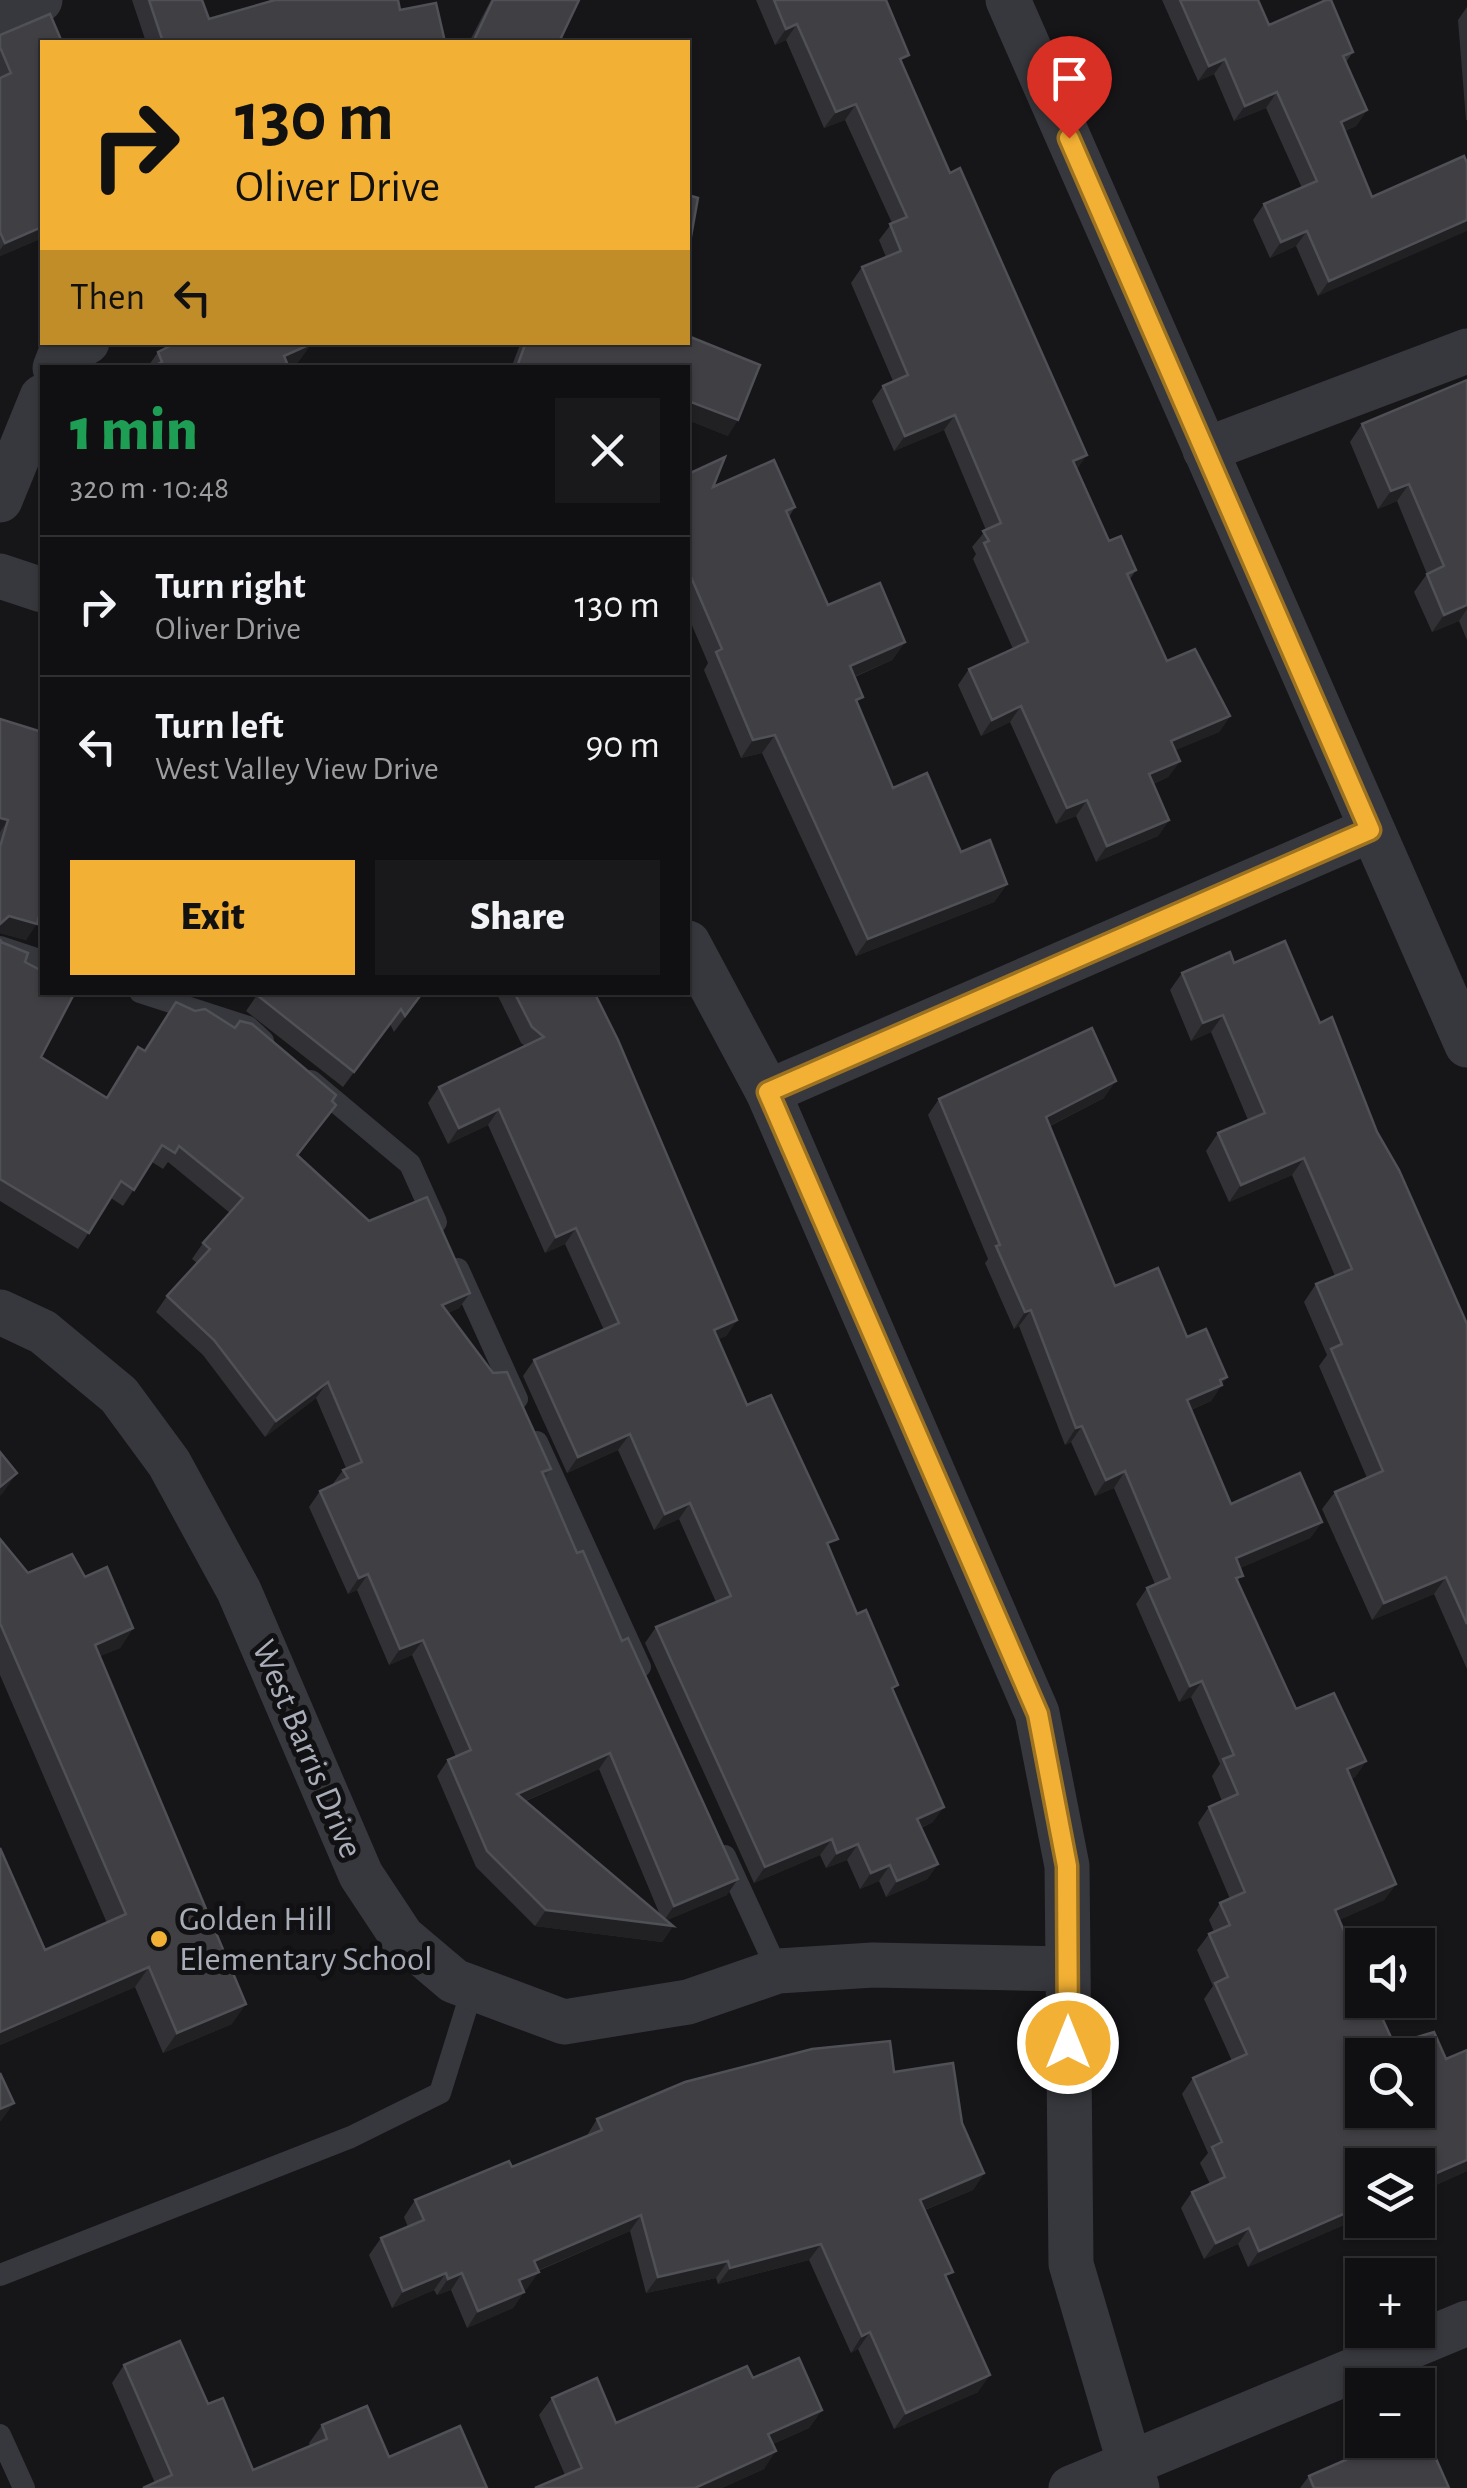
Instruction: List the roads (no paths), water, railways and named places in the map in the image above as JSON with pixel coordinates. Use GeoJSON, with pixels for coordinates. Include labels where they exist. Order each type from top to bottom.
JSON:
{"type":"FeatureCollection","features":[{"type":"Feature","properties":{"kind":"street"},"geometry":{"type":"LineString","coordinates":[[0,18],[40,0]]}},
{"type":"Feature","properties":{"kind":"street"},"geometry":{"type":"LineString","coordinates":[[1008,0],[1467,1045]]}},
{"type":"Feature","properties":{"kind":"street"},"geometry":{"type":"LineString","coordinates":[[55,365],[60,355],[81,345]]}},
{"type":"Feature","properties":{"kind":"street"},"geometry":{"type":"LineString","coordinates":[[1204,450],[1467,351]]}},
{"type":"Feature","properties":{"kind":"street"},"geometry":{"type":"LineString","coordinates":[[0,500],[40,402]]}},
{"type":"Feature","properties":{"kind":"street"},"geometry":{"type":"LineString","coordinates":[[0,576],[40,589]]}},
{"type":"Feature","properties":{"kind":"street"},"geometry":{"type":"LineString","coordinates":[[768,1092],[1370,830]]}},
{"type":"Feature","properties":{"kind":"street"},"geometry":{"type":"LineString","coordinates":[[690,947],[768,1092],[1038,1714],[1067,1866],[1071,2264],[1131,2476]]}},
{"type":"Feature","properties":{"kind":"street","name":"West Barris Drive"},"geometry":{"type":"LineString","coordinates":[[0,1312],[43,1332],[120,1395],[169,1463],[239,1591],[361,1875],[402,1937],[454,1981],[564,2022],[688,2002],[778,1971],[872,1964],[1068,1969]]}},
{"type":"Feature","properties":{"kind":"street"},"geometry":{"type":"LineString","coordinates":[[1070,2488],[1131,2476],[1467,2323]]}},
{"type":"Feature","properties":{"kind":"lane"},"geometry":{"type":"LineString","coordinates":[[0,947],[40,960]]}},
{"type":"Feature","properties":{"kind":"lane"},"geometry":{"type":"LineString","coordinates":[[149,995],[248,1028],[410,1164],[647,1684]]}},
{"type":"Feature","properties":{"kind":"lane"},"geometry":{"type":"LineString","coordinates":[[712,1828],[778,1971]]}},
{"type":"Feature","properties":{"kind":"lane"},"geometry":{"type":"LineString","coordinates":[[0,2275],[350,2136],[440,2093],[473,1987]]}},
{"type":"Feature","properties":{"kind":"lane"},"geometry":{"type":"LineString","coordinates":[[2,2444],[24,2488]]}},
{"type":"Feature","properties":{"kind":"place","name":"Golden Hill Elementary School"},"geometry":{"type":"Point","coordinates":[159,1939]}}]}
